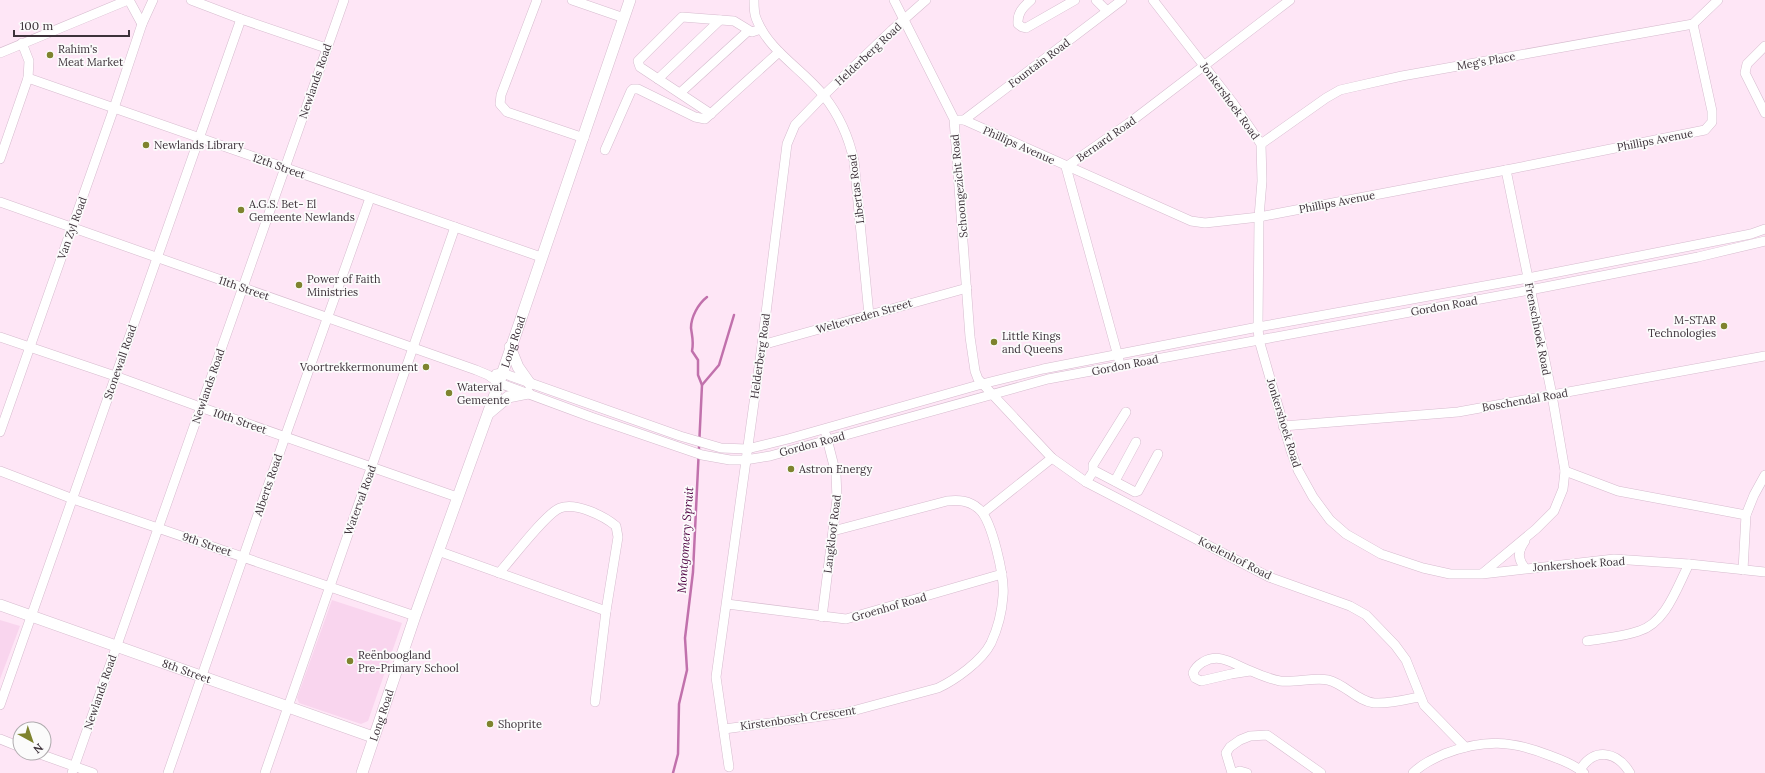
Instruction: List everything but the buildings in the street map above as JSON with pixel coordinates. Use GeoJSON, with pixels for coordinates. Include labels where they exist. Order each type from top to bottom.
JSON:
{"type":"FeatureCollection","features":[{"type":"Feature","properties":{"kind":"main road","name":"Long Road"},"geometry":{"type":"LineString","coordinates":[[362,773],[415,616],[584,138],[630,0]]}},
{"type":"Feature","properties":{"kind":"main road"},"geometry":{"type":"LineString","coordinates":[[486,416],[508,397],[529,389],[510,347]]}},
{"type":"Feature","properties":{"kind":"main road","name":"8th Street"},"geometry":{"type":"LineString","coordinates":[[0,605],[373,737]]}},
{"type":"Feature","properties":{"kind":"street"},"geometry":{"type":"LineString","coordinates":[[0,53],[128,0],[142,24]]}},
{"type":"Feature","properties":{"kind":"street","name":"Van Zyl Road"},"geometry":{"type":"LineString","coordinates":[[0,432],[142,24],[153,0]]}},
{"type":"Feature","properties":{"kind":"street"},"geometry":{"type":"LineString","coordinates":[[191,0],[326,48]]}},
{"type":"Feature","properties":{"kind":"street","name":"Newlands Road"},"geometry":{"type":"LineString","coordinates":[[74,770],[116,646],[344,0]]}},
{"type":"Feature","properties":{"kind":"street"},"geometry":{"type":"LineString","coordinates":[[537,0],[501,95],[500,104],[507,112],[584,138]]}},
{"type":"Feature","properties":{"kind":"street"},"geometry":{"type":"LineString","coordinates":[[572,0],[624,18]]}},
{"type":"Feature","properties":{"kind":"street","name":"Libertas Road"},"geometry":{"type":"LineString","coordinates":[[754,0],[755,17],[761,29],[779,52],[824,95],[844,129],[850,143],[854,161],[869,315]]}},
{"type":"Feature","properties":{"kind":"street","name":"Schoongezicht Road"},"geometry":{"type":"LineString","coordinates":[[894,0],[954,119],[968,288],[970,337],[975,371],[982,384]]}},
{"type":"Feature","properties":{"kind":"street","name":"Helderberg Road"},"geometry":{"type":"LineString","coordinates":[[729,767],[716,677],[762,345],[787,144],[795,125],[824,95],[926,0]]}},
{"type":"Feature","properties":{"kind":"street"},"geometry":{"type":"LineString","coordinates":[[1031,0],[1022,8],[1017,18],[1018,24],[1022,27],[1026,28],[1075,0]]}},
{"type":"Feature","properties":{"kind":"street"},"geometry":{"type":"LineString","coordinates":[[1096,0],[1107,11]]}},
{"type":"Feature","properties":{"kind":"street","name":"Fountain Road"},"geometry":{"type":"LineString","coordinates":[[964,120],[1122,0]]}},
{"type":"Feature","properties":{"kind":"street","name":"Jonkershoek Road"},"geometry":{"type":"LineString","coordinates":[[1153,0],[1233,103],[1261,144],[1262,181],[1259,216],[1259,340],[1283,426],[1298,470],[1313,497],[1330,520],[1346,534],[1381,554],[1422,568],[1450,574],[1482,574],[1614,559],[1689,564],[1765,572]]}},
{"type":"Feature","properties":{"kind":"street","name":"Bernard Road"},"geometry":{"type":"LineString","coordinates":[[1120,366],[1118,354],[1066,167],[1129,123],[1290,0]]}},
{"type":"Feature","properties":{"kind":"street"},"geometry":{"type":"LineString","coordinates":[[1693,24],[1718,0]]}},
{"type":"Feature","properties":{"kind":"street"},"geometry":{"type":"LineString","coordinates":[[710,114],[640,67],[638,61],[680,18],[734,21],[748,31],[752,32],[761,29]]}},
{"type":"Feature","properties":{"kind":"street","name":"Stonewall Road"},"geometry":{"type":"LineString","coordinates":[[0,705],[241,19]]}},
{"type":"Feature","properties":{"kind":"street"},"geometry":{"type":"LineString","coordinates":[[658,79],[720,20]]}},
{"type":"Feature","properties":{"kind":"street","name":"Phillips Avenue"},"geometry":{"type":"LineString","coordinates":[[964,120],[1066,167],[1191,221],[1205,223],[1259,216],[1506,170],[1698,132],[1709,127],[1712,122],[1712,111],[1693,24]]}},
{"type":"Feature","properties":{"kind":"street","name":"Meg's Place"},"geometry":{"type":"LineString","coordinates":[[1261,144],[1326,98],[1346,88],[1402,76],[1693,24]]}},
{"type":"Feature","properties":{"kind":"street"},"geometry":{"type":"LineString","coordinates":[[680,93],[748,31]]}},
{"type":"Feature","properties":{"kind":"street"},"geometry":{"type":"LineString","coordinates":[[0,159],[28,78],[29,61],[22,43]]}},
{"type":"Feature","properties":{"kind":"street"},"geometry":{"type":"LineString","coordinates":[[1765,46],[1747,64],[1745,73],[1765,113]]}},
{"type":"Feature","properties":{"kind":"street"},"geometry":{"type":"LineString","coordinates":[[605,150],[633,89],[638,89],[702,119],[705,119],[779,52]]}},
{"type":"Feature","properties":{"kind":"street","name":"12th Street"},"geometry":{"type":"LineString","coordinates":[[28,78],[541,257]]}},
{"type":"Feature","properties":{"kind":"street"},"geometry":{"type":"LineString","coordinates":[[954,119],[964,120]]}},
{"type":"Feature","properties":{"kind":"street","name":"Frenschhoek Road"},"geometry":{"type":"LineString","coordinates":[[1482,574],[1554,511],[1563,489],[1565,471],[1552,395],[1506,170]]}},
{"type":"Feature","properties":{"kind":"street","name":"Alberts Road"},"geometry":{"type":"LineString","coordinates":[[168,773],[370,198]]}},
{"type":"Feature","properties":{"kind":"street","name":"11th Street"},"geometry":{"type":"LineString","coordinates":[[0,202],[500,378]]}},
{"type":"Feature","properties":{"kind":"street","name":"Waterval Road"},"geometry":{"type":"LineString","coordinates":[[264,773],[414,348],[455,226]]}},
{"type":"Feature","properties":{"kind":"street","name":"Gordon Road"},"geometry":{"type":"LineString","coordinates":[[500,378],[529,389],[721,448],[747,449],[771,444],[982,384],[1043,369],[1258,327],[1528,278],[1751,234],[1765,229]]}},
{"type":"Feature","properties":{"kind":"street","name":"Gordon Road"},"geometry":{"type":"LineString","coordinates":[[529,389],[591,418],[699,454],[730,460],[745,460],[771,456],[1048,379],[1530,290],[1698,257],[1765,241]]}},
{"type":"Feature","properties":{"kind":"street","name":"Weltevreden Street"},"geometry":{"type":"LineString","coordinates":[[762,345],[968,288]]}},
{"type":"Feature","properties":{"kind":"street","name":"10th Street"},"geometry":{"type":"LineString","coordinates":[[0,337],[457,497]]}},
{"type":"Feature","properties":{"kind":"street","name":"Boschendal Road"},"geometry":{"type":"LineString","coordinates":[[1283,426],[1458,412],[1765,356]]}},
{"type":"Feature","properties":{"kind":"street","name":"Koelenhof Road"},"geometry":{"type":"LineString","coordinates":[[982,384],[1052,458],[1086,482],[1269,577],[1350,606],[1366,615],[1391,640],[1406,660],[1419,697],[1424,705],[1465,746]]}},
{"type":"Feature","properties":{"kind":"street"},"geometry":{"type":"LineString","coordinates":[[1086,482],[1093,472],[1093,465],[1126,412]]}},
{"type":"Feature","properties":{"kind":"street","name":"Langkloof Road"},"geometry":{"type":"LineString","coordinates":[[822,617],[837,508],[836,474],[824,429]]}},
{"type":"Feature","properties":{"kind":"street"},"geometry":{"type":"LineString","coordinates":[[1115,481],[1136,442]]}},
{"type":"Feature","properties":{"kind":"street"},"geometry":{"type":"LineString","coordinates":[[1093,472],[1095,471],[1135,492],[1138,491],[1158,454]]}},
{"type":"Feature","properties":{"kind":"street"},"geometry":{"type":"LineString","coordinates":[[833,531],[947,501],[964,500],[983,513],[1052,458]]}},
{"type":"Feature","properties":{"kind":"street"},"geometry":{"type":"LineString","coordinates":[[1565,471],[1618,491],[1746,515]]}},
{"type":"Feature","properties":{"kind":"street","name":"9th Street"},"geometry":{"type":"LineString","coordinates":[[0,472],[73,499],[159,527],[415,616]]}},
{"type":"Feature","properties":{"kind":"street"},"geometry":{"type":"LineString","coordinates":[[1743,570],[1746,515],[1765,475]]}},
{"type":"Feature","properties":{"kind":"street"},"geometry":{"type":"LineString","coordinates":[[499,573],[546,519],[559,508],[566,506],[599,514],[616,526],[618,531],[606,611],[595,702]]}},
{"type":"Feature","properties":{"kind":"street","name":"Kirstenbosch Crescent"},"geometry":{"type":"LineString","coordinates":[[724,729],[845,713],[938,688],[950,682],[984,654],[990,644],[1003,596],[1002,574],[991,532],[983,513]]}},
{"type":"Feature","properties":{"kind":"street"},"geometry":{"type":"LineString","coordinates":[[1525,568],[1520,561],[1519,551],[1529,534]]}},
{"type":"Feature","properties":{"kind":"street"},"geometry":{"type":"LineString","coordinates":[[438,551],[606,611]]}},
{"type":"Feature","properties":{"kind":"street"},"geometry":{"type":"LineString","coordinates":[[1587,641],[1639,631],[1647,627],[1662,614],[1671,601],[1689,564]]}},
{"type":"Feature","properties":{"kind":"street","name":"Groenhof Road"},"geometry":{"type":"LineString","coordinates":[[726,604],[838,619],[852,617],[1002,574]]}},
{"type":"Feature","properties":{"kind":"street"},"geometry":{"type":"LineString","coordinates":[[1250,671],[1201,681],[1195,678],[1193,673],[1200,664],[1212,658],[1220,658],[1230,660],[1250,671],[1286,682],[1328,680],[1366,701],[1374,703],[1397,702],[1419,697]]}},
{"type":"Feature","properties":{"kind":"street"},"geometry":{"type":"LineString","coordinates":[[1247,773],[1240,771],[1233,773],[1226,752],[1230,747],[1250,736],[1264,735],[1275,740],[1321,773]]}},
{"type":"Feature","properties":{"kind":"street"},"geometry":{"type":"LineString","coordinates":[[0,739],[12,744]]}},
{"type":"Feature","properties":{"kind":"street"},"geometry":{"type":"LineString","coordinates":[[1413,773],[1426,762],[1465,746],[1503,743],[1523,746],[1556,758],[1582,772],[1588,759],[1602,754],[1617,759],[1626,766],[1630,773]]}},
{"type":"Feature","properties":{"kind":"street"},"geometry":{"type":"LineString","coordinates":[[52,760],[74,770],[93,773]]}},
{"type":"Feature","properties":{"kind":"shaded area","name":"Reënboogland Pre-Primary School"},"geometry":{"type":"Polygon","coordinates":[[[332,600],[402,623],[368,721],[361,724],[299,703],[297,698],[332,600]]]}},
{"type":"Feature","properties":{"kind":"shaded area"},"geometry":{"type":"Polygon","coordinates":[[[0,620],[20,626],[0,679],[0,620]]]}},
{"type":"Feature","properties":{"kind":"waterway"},"geometry":{"type":"LineString","coordinates":[[702,385],[698,375],[698,360],[692,351],[693,342],[691,328],[692,320],[696,311],[707,297]]}},
{"type":"Feature","properties":{"kind":"waterway","name":"Montgomery Spruit"},"geometry":{"type":"LineString","coordinates":[[673,773],[678,754],[679,704],[687,670],[685,638],[693,572],[702,385],[719,365],[734,315]]}},
{"type":"Feature","properties":{"kind":"place","name":"Rahim's Meat Market"},"geometry":{"type":"Point","coordinates":[50,55]}},
{"type":"Feature","properties":{"kind":"place","name":"Newlands Library"},"geometry":{"type":"Point","coordinates":[146,145]}},
{"type":"Feature","properties":{"kind":"place","name":"A.G.S. Bet- El Gemeente Newlands"},"geometry":{"type":"Point","coordinates":[241,210]}},
{"type":"Feature","properties":{"kind":"place","name":"Power of Faith Ministries"},"geometry":{"type":"Point","coordinates":[299,285]}},
{"type":"Feature","properties":{"kind":"place","name":"M-STAR Technologies"},"geometry":{"type":"Point","coordinates":[1724,326]}},
{"type":"Feature","properties":{"kind":"place","name":"Little Kings and Queens"},"geometry":{"type":"Point","coordinates":[994,342]}},
{"type":"Feature","properties":{"kind":"place","name":"Voortrekkermonument"},"geometry":{"type":"Point","coordinates":[426,367]}},
{"type":"Feature","properties":{"kind":"place","name":"Waterval Gemeente"},"geometry":{"type":"Point","coordinates":[449,393]}},
{"type":"Feature","properties":{"kind":"place","name":"Astron Energy"},"geometry":{"type":"Point","coordinates":[791,469]}},
{"type":"Feature","properties":{"kind":"place","name":"Reënboogland Pre-Primary School"},"geometry":{"type":"Point","coordinates":[350,661]}},
{"type":"Feature","properties":{"kind":"place","name":"Shoprite"},"geometry":{"type":"Point","coordinates":[490,724]}}]}
